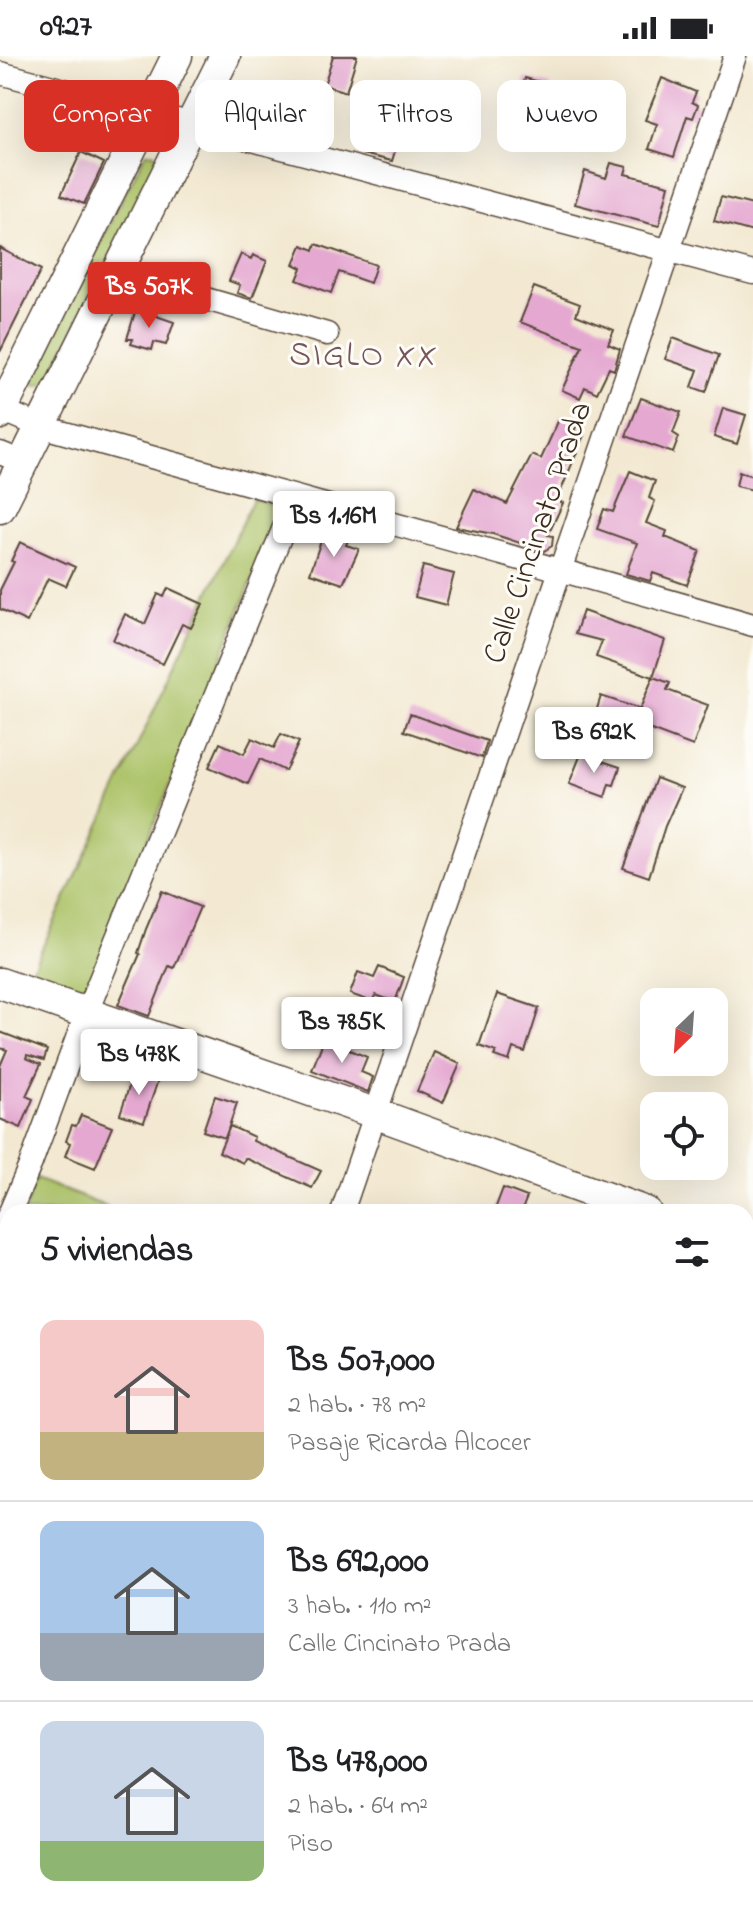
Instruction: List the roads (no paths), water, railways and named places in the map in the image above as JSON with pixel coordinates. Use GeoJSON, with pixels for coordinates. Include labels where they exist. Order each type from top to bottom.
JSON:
{"type":"FeatureCollection","features":[{"type":"Feature","properties":{"kind":"main road"},"geometry":{"type":"LineString","coordinates":[[165,80],[177,56]]}},
{"type":"Feature","properties":{"kind":"main road"},"geometry":{"type":"LineString","coordinates":[[0,508],[12,457],[40,426],[225,56]]}},
{"type":"Feature","properties":{"kind":"main road"},"geometry":{"type":"LineString","coordinates":[[1,412],[130,152]]}},
{"type":"Feature","properties":{"kind":"main road"},"geometry":{"type":"LineString","coordinates":[[0,983],[624,1204]]}},
{"type":"Feature","properties":{"kind":"street","name":"Calle Cincinato Prada"},"geometry":{"type":"LineString","coordinates":[[345,1204],[735,56]]}},
{"type":"Feature","properties":{"kind":"street"},"geometry":{"type":"LineString","coordinates":[[0,73],[28,80]]}},
{"type":"Feature","properties":{"kind":"street"},"geometry":{"type":"LineString","coordinates":[[179,119],[753,273]]}},
{"type":"Feature","properties":{"kind":"street"},"geometry":{"type":"LineString","coordinates":[[116,273],[327,334]]}},
{"type":"Feature","properties":{"kind":"street"},"geometry":{"type":"LineString","coordinates":[[1,412],[40,426],[562,569],[753,625]]}},
{"type":"Feature","properties":{"kind":"street"},"geometry":{"type":"LineString","coordinates":[[13,1204],[86,1014],[296,498]]}},
{"type":"Feature","properties":{"kind":"district","name":"SIGLO XX"},"geometry":{"type":"Point","coordinates":[364,357]}}]}
